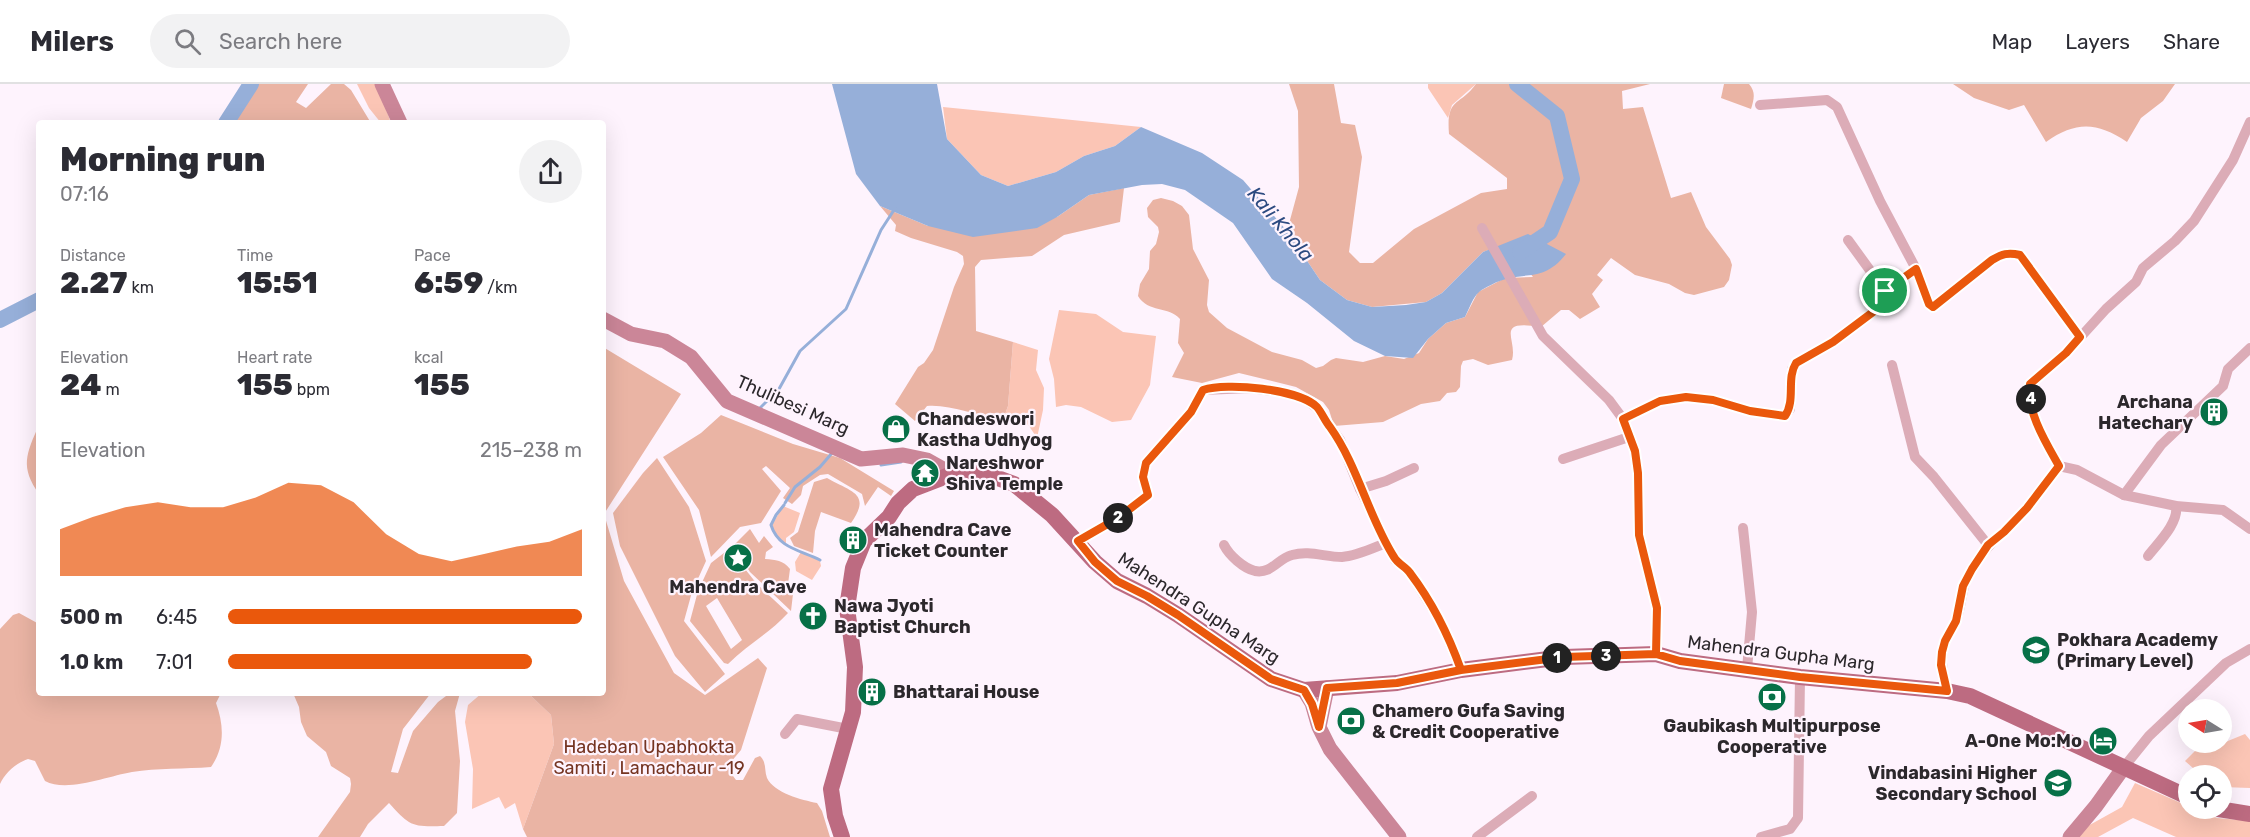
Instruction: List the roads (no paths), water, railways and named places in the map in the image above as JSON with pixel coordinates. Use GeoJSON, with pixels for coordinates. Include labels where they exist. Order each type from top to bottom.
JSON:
{"type":"FeatureCollection","features":[{"type":"Feature","properties":{"kind":"main road"},"geometry":{"type":"LineString","coordinates":[[382,84],[399,120]]}},
{"type":"Feature","properties":{"kind":"main road","name":"Thulibesi Marg"},"geometry":{"type":"LineString","coordinates":[[606,321],[631,334],[664,341],[691,357],[728,400],[861,459],[903,455],[927,460],[952,474]]}},
{"type":"Feature","properties":{"kind":"main road","name":"Mahendra Gupha Marg"},"geometry":{"type":"LineString","coordinates":[[842,837],[835,816],[831,789],[853,712],[855,667],[847,608],[853,568],[864,541],[889,517],[898,503],[913,489],[952,474],[984,473],[1014,484],[1045,509],[1078,541],[1095,562],[1117,581],[1178,615],[1271,679],[1304,690],[1397,683],[1461,670],[1564,657],[1656,654],[1680,661],[1800,677],[1947,691],[1970,696],[2178,792]]}},
{"type":"Feature","properties":{"kind":"main road"},"geometry":{"type":"LineString","coordinates":[[1319,727],[1327,688]]}},
{"type":"Feature","properties":{"kind":"main road"},"geometry":{"type":"LineString","coordinates":[[1304,690],[1330,749],[1399,837]]}},
{"type":"Feature","properties":{"kind":"main road"},"geometry":{"type":"LineString","coordinates":[[2070,837],[2124,767]]}},
{"type":"Feature","properties":{"kind":"main road"},"geometry":{"type":"LineString","coordinates":[[2232,811],[2250,814]]}},
{"type":"Feature","properties":{"kind":"street"},"geometry":{"type":"LineString","coordinates":[[1760,105],[1827,100],[1833,104],[1840,113],[1880,201],[1916,269],[1929,304],[1933,307],[2002,254],[2012,253],[2020,255],[2080,337]]}},
{"type":"Feature","properties":{"kind":"street"},"geometry":{"type":"LineString","coordinates":[[2250,122],[2233,160],[2194,221],[2144,268],[2136,282],[2106,309],[2066,353],[2030,384],[2029,390],[2036,424],[2059,466],[2077,470],[2124,495],[2176,506],[2223,510],[2250,529]]}},
{"type":"Feature","properties":{"kind":"street"},"geometry":{"type":"LineString","coordinates":[[1482,228],[1543,336],[1609,400],[1623,419],[1635,451],[1638,473],[1639,535],[1657,608],[1656,654]]}},
{"type":"Feature","properties":{"kind":"street"},"geometry":{"type":"LineString","coordinates":[[1848,240],[1885,291]]}},
{"type":"Feature","properties":{"kind":"street"},"geometry":{"type":"LineString","coordinates":[[1623,419],[1660,401],[1686,397],[1713,400],[1750,411],[1785,416],[1790,409],[1792,369],[1796,363],[1833,342],[1873,312],[1885,291],[1916,269]]}},
{"type":"Feature","properties":{"kind":"street"},"geometry":{"type":"LineString","coordinates":[[2124,495],[2161,445],[2223,386],[2228,369],[2250,348]]}},
{"type":"Feature","properties":{"kind":"street"},"geometry":{"type":"LineString","coordinates":[[1892,365],[1915,457],[1934,477],[1988,545]]}},
{"type":"Feature","properties":{"kind":"street"},"geometry":{"type":"LineString","coordinates":[[1078,541],[1118,518],[1148,495],[1143,477],[1146,463],[1191,412],[1203,390],[1250,388],[1293,394],[1304,398],[1317,408],[1340,440],[1386,543],[1395,560],[1409,571],[1441,622],[1461,670]]}},
{"type":"Feature","properties":{"kind":"street"},"geometry":{"type":"LineString","coordinates":[[1563,459],[1629,437]]}},
{"type":"Feature","properties":{"kind":"street"},"geometry":{"type":"LineString","coordinates":[[1947,691],[1941,665],[1945,641],[1956,621],[1963,586],[1988,545],[2027,508],[2059,466]]}},
{"type":"Feature","properties":{"kind":"street"},"geometry":{"type":"LineString","coordinates":[[1360,489],[1386,481],[1414,468]]}},
{"type":"Feature","properties":{"kind":"street"},"geometry":{"type":"LineString","coordinates":[[2148,556],[2172,525],[2177,512],[2176,506]]}},
{"type":"Feature","properties":{"kind":"street"},"geometry":{"type":"LineString","coordinates":[[1743,528],[1752,612],[1747,669]]}},
{"type":"Feature","properties":{"kind":"street"},"geometry":{"type":"LineString","coordinates":[[1224,545],[1228,552],[1247,568],[1263,572],[1272,569],[1292,555],[1314,553],[1345,557],[1386,543]]}},
{"type":"Feature","properties":{"kind":"street"},"geometry":{"type":"LineString","coordinates":[[2124,767],[2149,736],[2226,663],[2250,649]]}},
{"type":"Feature","properties":{"kind":"street"},"geometry":{"type":"LineString","coordinates":[[1761,837],[1790,829],[1798,818],[1800,677]]}},
{"type":"Feature","properties":{"kind":"street"},"geometry":{"type":"LineString","coordinates":[[785,734],[798,719],[843,728],[846,740]]}},
{"type":"Feature","properties":{"kind":"street"},"geometry":{"type":"LineString","coordinates":[[1477,837],[1532,796]]}},
{"type":"Feature","properties":{"kind":"water"},"geometry":{"type":"Polygon","coordinates":[[[832,84],[937,84],[947,139],[981,175],[1008,186],[1056,172],[1084,156],[1115,146],[1141,127],[1202,153],[1243,180],[1287,231],[1320,280],[1347,300],[1372,307],[1426,302],[1442,293],[1483,252],[1528,234],[1566,254],[1548,270],[1502,280],[1482,290],[1475,297],[1465,317],[1446,323],[1428,339],[1413,358],[1385,356],[1354,341],[1307,303],[1272,279],[1233,223],[1185,190],[1162,184],[1142,185],[1089,195],[1037,228],[973,237],[928,226],[880,206],[856,174],[832,84]]]}},
{"type":"Feature","properties":{"kind":"waterway"},"geometry":{"type":"LineString","coordinates":[[228,120],[251,84]]}},
{"type":"Feature","properties":{"kind":"waterway","name":"Kali Khola"},"geometry":{"type":"LineString","coordinates":[[1517,84],[1557,116],[1572,179],[1550,232],[1520,252]]}},
{"type":"Feature","properties":{"kind":"waterway"},"geometry":{"type":"LineString","coordinates":[[759,409],[779,389],[800,351],[846,309],[881,230],[896,209]]}},
{"type":"Feature","properties":{"kind":"waterway"},"geometry":{"type":"LineString","coordinates":[[0,320],[36,302]]}},
{"type":"Feature","properties":{"kind":"waterway"},"geometry":{"type":"LineString","coordinates":[[785,503],[795,487],[820,467],[832,453]]}},
{"type":"Feature","properties":{"kind":"waterway"},"geometry":{"type":"LineString","coordinates":[[881,465],[901,462]]}},
{"type":"Feature","properties":{"kind":"waterway"},"geometry":{"type":"LineString","coordinates":[[784,505],[771,525],[774,533],[784,544],[820,560]]}},
{"type":"Feature","properties":{"kind":"place","name":"Archana Hatechary"},"geometry":{"type":"Point","coordinates":[2214,412]}},
{"type":"Feature","properties":{"kind":"place","name":"Chandeswori Kastha Udhyog"},"geometry":{"type":"Point","coordinates":[896,429]}},
{"type":"Feature","properties":{"kind":"place","name":"Nareshwor Shiva Temple"},"geometry":{"type":"Point","coordinates":[925,473]}},
{"type":"Feature","properties":{"kind":"place","name":"Mahendra Cave Ticket Counter"},"geometry":{"type":"Point","coordinates":[853,540]}},
{"type":"Feature","properties":{"kind":"place","name":"Mahendra Cave"},"geometry":{"type":"Point","coordinates":[738,558]}},
{"type":"Feature","properties":{"kind":"place","name":"Nawa Jyoti Baptist Church"},"geometry":{"type":"Point","coordinates":[813,616]}},
{"type":"Feature","properties":{"kind":"place","name":"Pokhara Academy (Primary Level)"},"geometry":{"type":"Point","coordinates":[2036,650]}},
{"type":"Feature","properties":{"kind":"place","name":"Bhattarai House"},"geometry":{"type":"Point","coordinates":[872,692]}},
{"type":"Feature","properties":{"kind":"place","name":"Gaubikash Multipurpose Cooperative"},"geometry":{"type":"Point","coordinates":[1772,697]}},
{"type":"Feature","properties":{"kind":"place","name":"Chamero Gufa Saving & Credit Cooperative"},"geometry":{"type":"Point","coordinates":[1351,721]}},
{"type":"Feature","properties":{"kind":"place","name":"A-One Mo:Mo"},"geometry":{"type":"Point","coordinates":[2103,741]}},
{"type":"Feature","properties":{"kind":"place","name":"Vindabasini Higher Secondary School"},"geometry":{"type":"Point","coordinates":[2058,783]}},
{"type":"Feature","properties":{"kind":"park label","name":"Hadeban Upabhokta Samiti , Lamachaur -19"},"geometry":{"type":"Point","coordinates":[649,757]}}]}
